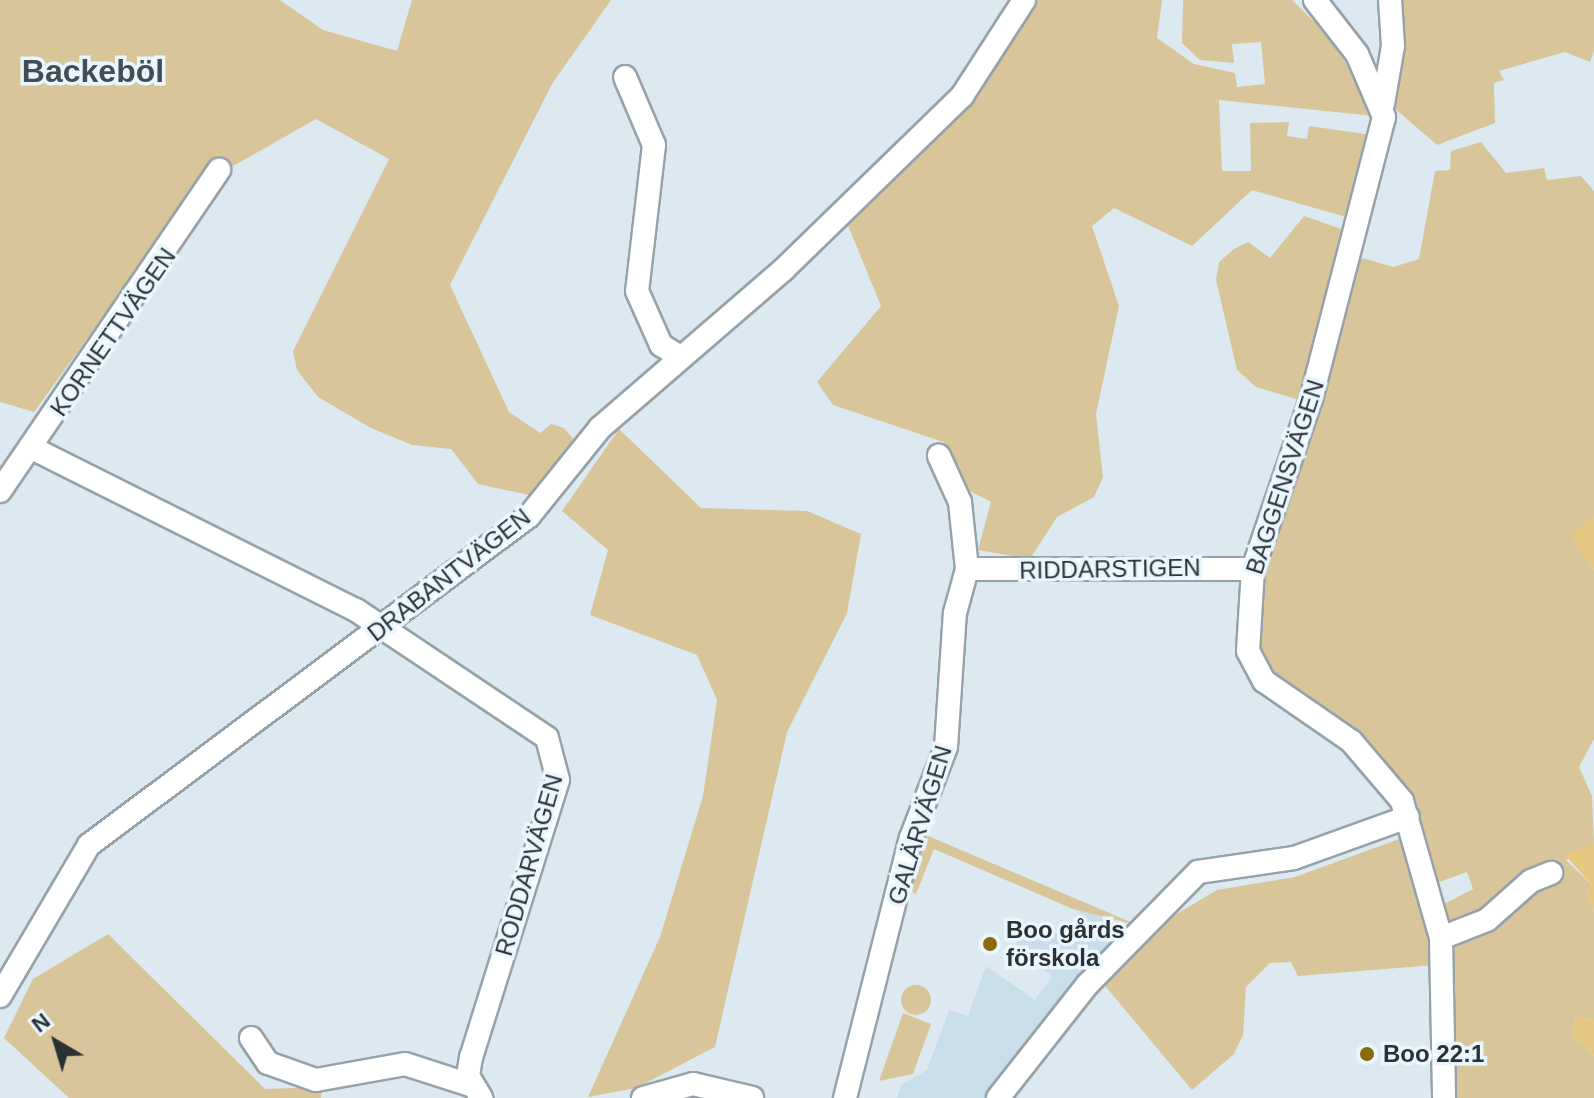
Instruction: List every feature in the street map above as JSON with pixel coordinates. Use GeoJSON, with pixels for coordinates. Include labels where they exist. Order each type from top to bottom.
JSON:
{"type":"FeatureCollection","features":[{"type":"Feature","properties":{"kind":"street","name":"DRABANTVÄGEN"},"geometry":{"type":"LineString","coordinates":[[0,996],[89,845],[181,770],[384,627],[529,516],[600,428],[783,270],[962,96],[1024,0]]}},
{"type":"Feature","properties":{"kind":"street"},"geometry":{"type":"LineString","coordinates":[[1315,0],[1340,28],[1383,104]]}},
{"type":"Feature","properties":{"kind":"street","name":"BAGGENSVÄGEN"},"geometry":{"type":"LineString","coordinates":[[1390,0],[1393,46],[1350,259],[1253,569],[1246,629],[1253,665],[1289,701],[1351,741],[1392,782],[1408,817],[1441,938],[1444,1098]]}},
{"type":"Feature","properties":{"kind":"street"},"geometry":{"type":"LineString","coordinates":[[625,77],[654,145],[637,291],[661,345],[680,357]]}},
{"type":"Feature","properties":{"kind":"street","name":"KORNETTVÄGEN"},"geometry":{"type":"LineString","coordinates":[[0,491],[219,170]]}},
{"type":"Feature","properties":{"kind":"street","name":"RODDARVÄGEN"},"geometry":{"type":"LineString","coordinates":[[32,448],[384,627],[537,727],[558,759],[471,1057],[476,1092]]}},
{"type":"Feature","properties":{"kind":"street","name":"GALÄRVÄGEN"},"geometry":{"type":"LineString","coordinates":[[845,1098],[881,966],[911,838],[946,747],[955,613],[967,569],[960,502],[939,456]]}},
{"type":"Feature","properties":{"kind":"street","name":"RIDDARSTIGEN"},"geometry":{"type":"LineString","coordinates":[[967,569],[1253,569]]}},
{"type":"Feature","properties":{"kind":"street"},"geometry":{"type":"LineString","coordinates":[[998,1098],[1087,985],[1198,872],[1294,858],[1408,817]]}},
{"type":"Feature","properties":{"kind":"street"},"geometry":{"type":"LineString","coordinates":[[1441,938],[1487,920],[1531,881],[1551,873]]}},
{"type":"Feature","properties":{"kind":"street"},"geometry":{"type":"LineString","coordinates":[[858,1098],[888,997],[881,966]]}},
{"type":"Feature","properties":{"kind":"street"},"geometry":{"type":"LineString","coordinates":[[251,1038],[268,1063],[316,1080],[405,1064],[476,1092]]}},
{"type":"Feature","properties":{"kind":"street"},"geometry":{"type":"LineString","coordinates":[[643,1098],[693,1084],[752,1098]]}},
{"type":"Feature","properties":{"kind":"shaded area"},"geometry":{"type":"Polygon","coordinates":[[[0,0],[280,0],[323,30],[397,51],[412,0],[611,0],[552,84],[450,285],[509,412],[540,433],[551,424],[564,428],[575,441],[557,469],[529,495],[478,484],[451,449],[412,445],[371,428],[318,397],[297,370],[293,351],[389,159],[316,119],[198,186],[34,412],[0,402],[0,0]]]}},
{"type":"Feature","properties":{"kind":"shaded area"},"geometry":{"type":"Polygon","coordinates":[[[1038,0],[1162,0],[1157,38],[1194,64],[1235,73],[1237,87],[1265,84],[1261,42],[1232,44],[1234,63],[1200,60],[1182,43],[1183,0],[1292,0],[1334,41],[1374,116],[1219,100],[1222,171],[1251,171],[1250,123],[1289,122],[1287,136],[1307,139],[1309,126],[1372,135],[1353,219],[1252,190],[1192,246],[1114,208],[1092,226],[1119,306],[1096,414],[1103,477],[1094,497],[1057,517],[1030,559],[978,550],[991,502],[964,488],[946,443],[833,405],[817,382],[881,306],[847,223],[989,79],[1038,0]]]}},
{"type":"Feature","properties":{"kind":"shaded area"},"geometry":{"type":"Polygon","coordinates":[[[1394,0],[1594,0],[1594,51],[1590,62],[1565,52],[1499,71],[1504,80],[1494,83],[1495,123],[1437,145],[1392,106],[1394,0]]]}},
{"type":"Feature","properties":{"kind":"shaded area"},"geometry":{"type":"Polygon","coordinates":[[[1481,142],[1506,173],[1544,168],[1547,180],[1581,176],[1594,191],[1594,518],[1571,536],[1594,570],[1594,739],[1579,767],[1592,796],[1594,845],[1566,860],[1592,885],[1586,892],[1594,912],[1594,1020],[1575,1017],[1572,1035],[1594,1056],[1594,1098],[1450,1098],[1438,907],[1473,889],[1467,872],[1434,884],[1413,818],[1267,674],[1255,644],[1259,568],[1354,267],[1363,258],[1393,267],[1419,259],[1435,171],[1450,170],[1451,151],[1481,142]]]}},
{"type":"Feature","properties":{"kind":"shaded area"},"geometry":{"type":"Polygon","coordinates":[[[1304,216],[1350,232],[1303,401],[1256,387],[1237,370],[1216,280],[1219,262],[1234,249],[1248,242],[1270,258],[1304,216]]]}},
{"type":"Feature","properties":{"kind":"shaded area"},"geometry":{"type":"Polygon","coordinates":[[[619,429],[701,508],[807,511],[861,534],[847,613],[787,732],[715,1047],[636,1088],[588,1097],[660,937],[703,796],[717,700],[697,655],[590,615],[608,550],[562,511],[619,429]]]}},
{"type":"Feature","properties":{"kind":"shaded area"},"geometry":{"type":"Polygon","coordinates":[[[1594,518],[1594,570],[1570,535],[1594,518]]]}},
{"type":"Feature","properties":{"kind":"shaded area"},"geometry":{"type":"Polygon","coordinates":[[[921,833],[1140,926],[1073,909],[934,849],[916,894],[906,889],[921,833]]]}},
{"type":"Feature","properties":{"kind":"shaded area"},"geometry":{"type":"Polygon","coordinates":[[[1399,839],[1420,884],[1435,965],[1298,976],[1291,962],[1270,963],[1246,987],[1243,1035],[1234,1054],[1192,1090],[1102,982],[1163,922],[1217,890],[1295,877],[1399,839]]]}},
{"type":"Feature","properties":{"kind":"shaded area"},"geometry":{"type":"Polygon","coordinates":[[[1594,845],[1594,912],[1586,892],[1592,885],[1564,854],[1594,845]]]}},
{"type":"Feature","properties":{"kind":"shaded area"},"geometry":{"type":"Polygon","coordinates":[[[1074,906],[1135,930],[1072,986],[988,1098],[897,1098],[901,1085],[927,1070],[949,1010],[968,1016],[986,966],[1035,1000],[1052,976],[1014,949],[1025,922],[1069,938],[1080,912],[1074,906]]]}},
{"type":"Feature","properties":{"kind":"shaded area"},"geometry":{"type":"Polygon","coordinates":[[[108,934],[265,1089],[322,1087],[321,1098],[69,1098],[4,1038],[33,979],[108,934]]]}},
{"type":"Feature","properties":{"kind":"shaded area"},"geometry":{"type":"Polygon","coordinates":[[[916,985],[927,989],[931,1000],[927,1011],[916,1015],[905,1011],[901,1000],[905,989],[916,985]]]}},
{"type":"Feature","properties":{"kind":"shaded area"},"geometry":{"type":"Polygon","coordinates":[[[903,1013],[931,1024],[913,1074],[879,1081],[903,1013]]]}},
{"type":"Feature","properties":{"kind":"shaded area"},"geometry":{"type":"Polygon","coordinates":[[[1575,1017],[1594,1020],[1594,1056],[1572,1035],[1575,1017]]]}},
{"type":"Feature","properties":{"kind":"place","name":"Boo gårds förskola"},"geometry":{"type":"Point","coordinates":[990,944]}},
{"type":"Feature","properties":{"kind":"place","name":"Boo 22:1"},"geometry":{"type":"Point","coordinates":[1367,1054]}},
{"type":"Feature","properties":{"kind":"district","name":"Backeböl"},"geometry":{"type":"Point","coordinates":[93,71]}}]}
